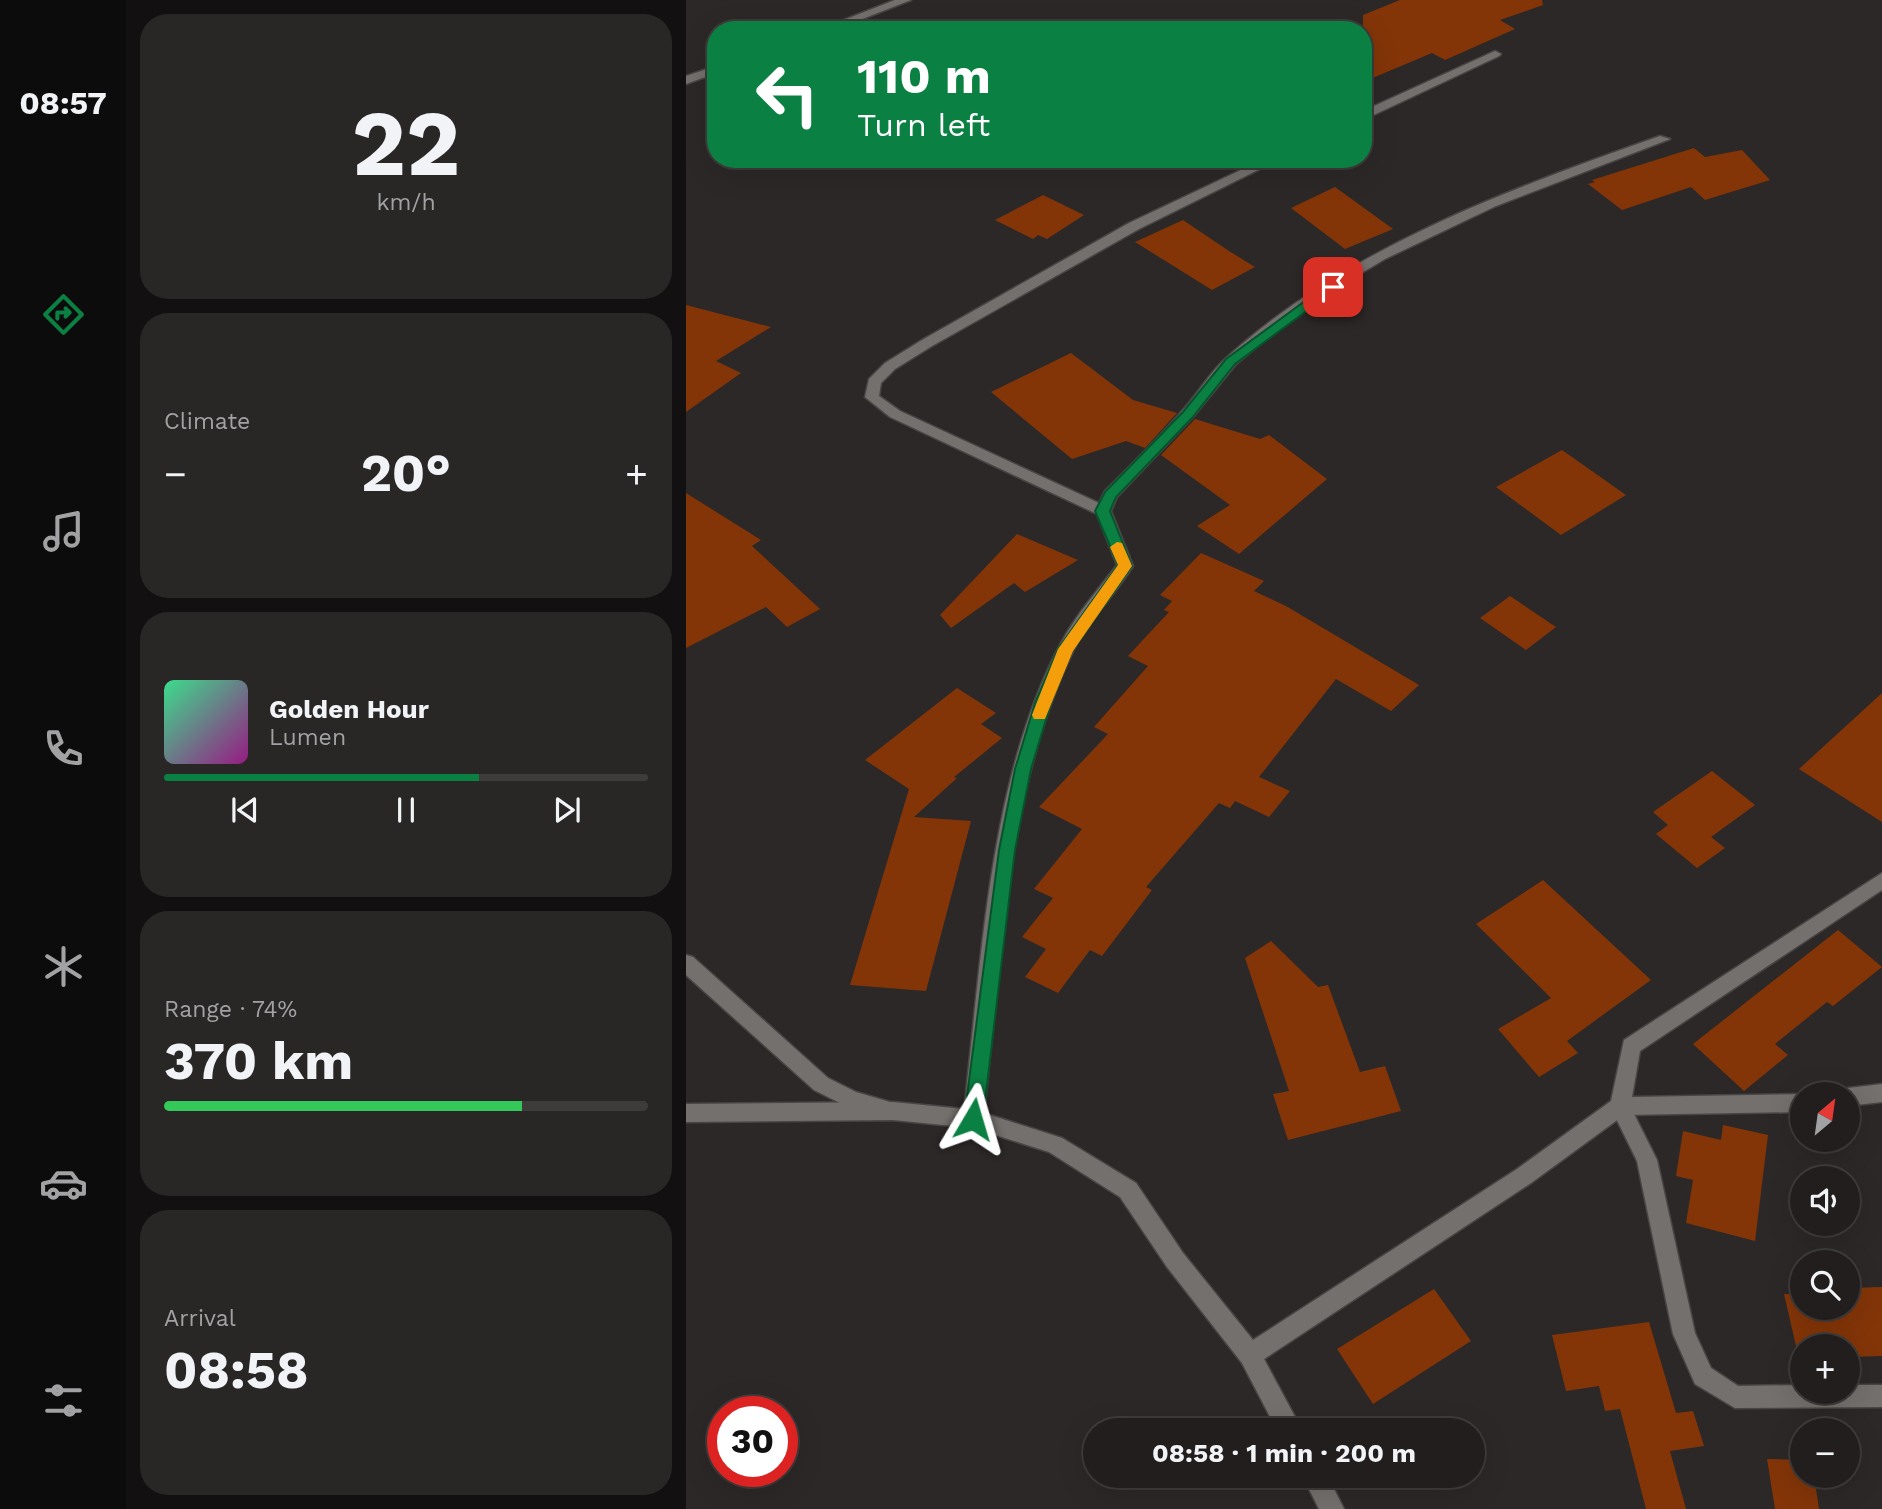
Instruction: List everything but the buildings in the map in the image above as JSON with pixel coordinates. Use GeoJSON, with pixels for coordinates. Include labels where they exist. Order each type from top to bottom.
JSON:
{"type":"FeatureCollection","features":[{"type":"Feature","properties":{"kind":"street"},"geometry":{"type":"LineString","coordinates":[[848,21],[905,0]]}},
{"type":"Feature","properties":{"kind":"street"},"geometry":{"type":"LineString","coordinates":[[1372,112],[1495,54]]}},
{"type":"Feature","properties":{"kind":"street"},"geometry":{"type":"LineString","coordinates":[[686,80],[707,72]]}},
{"type":"Feature","properties":{"kind":"street"},"geometry":{"type":"LineString","coordinates":[[1102,511],[1110,495],[1187,415],[1230,362],[1311,299],[1419,235],[1546,179],[1664,139]]}},
{"type":"Feature","properties":{"kind":"street"},"geometry":{"type":"LineString","coordinates":[[973,1119],[1007,850],[1023,769],[1043,703],[1066,649],[1125,566],[1102,511],[895,414],[872,397],[874,382],[890,366],[927,343],[1134,226],[1255,168]]}},
{"type":"Feature","properties":{"kind":"street"},"geometry":{"type":"LineString","coordinates":[[1882,880],[1631,1046],[1620,1106],[1647,1160],[1684,1334],[1703,1376],[1735,1397],[1882,1396]]}},
{"type":"Feature","properties":{"kind":"street"},"geometry":{"type":"LineString","coordinates":[[686,963],[821,1084],[852,1100],[893,1111]]}},
{"type":"Feature","properties":{"kind":"street"},"geometry":{"type":"LineString","coordinates":[[1860,1096],[1882,1093]]}},
{"type":"Feature","properties":{"kind":"street"},"geometry":{"type":"LineString","coordinates":[[1250,1355],[1524,1175],[1620,1106],[1790,1103]]}},
{"type":"Feature","properties":{"kind":"street"},"geometry":{"type":"LineString","coordinates":[[686,1113],[893,1111],[973,1119],[1055,1145],[1128,1190],[1175,1260],[1250,1355],[1284,1418]]}},
{"type":"Feature","properties":{"kind":"street"},"geometry":{"type":"LineString","coordinates":[[1321,1488],[1332,1509]]}},
{"type":"Feature","properties":{"kind":"slow traffic"},"geometry":{"type":"LineString","coordinates":[[1040,715],[1066,649],[1125,566],[1117,547]]}},
{"type":"Feature","properties":{"kind":"route"},"geometry":{"type":"LineString","coordinates":[[973,1119],[1007,850],[1023,769],[1043,703],[1066,649],[1125,566],[1102,511],[1110,495],[1187,415],[1230,362],[1311,299],[1333,287]]}}]}
